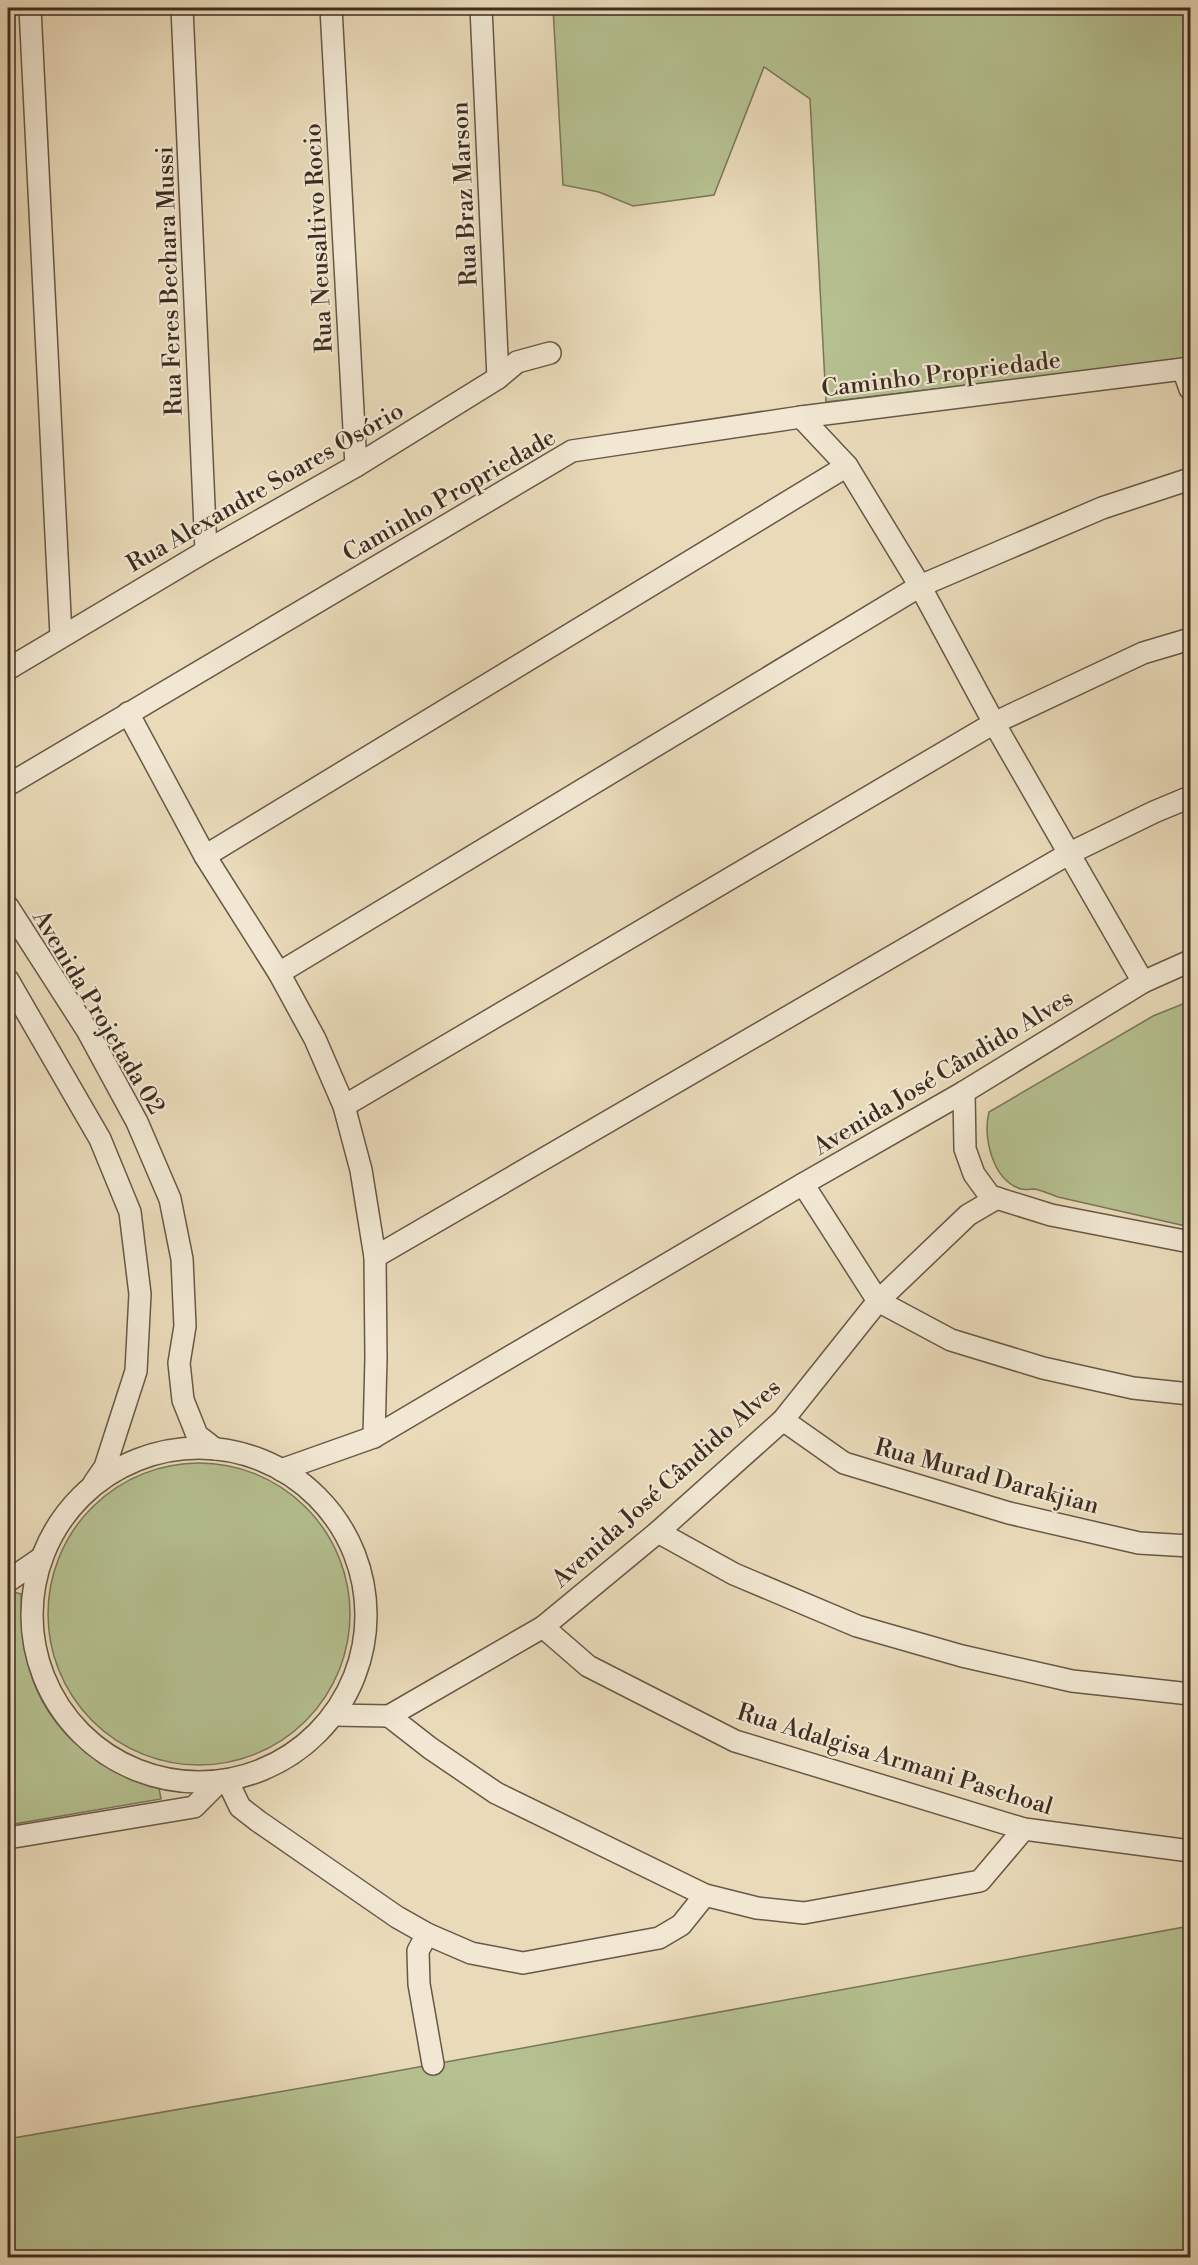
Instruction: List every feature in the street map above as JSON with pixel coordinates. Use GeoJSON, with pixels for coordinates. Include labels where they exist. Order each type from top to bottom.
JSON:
{"type":"FeatureCollection","features":[{"type":"Feature","properties":{"kind":"street"},"geometry":{"type":"LineString","coordinates":[[30,8],[61,636]]}},
{"type":"Feature","properties":{"kind":"street","name":"Rua Feres Bechara Mussi"},"geometry":{"type":"LineString","coordinates":[[182,8],[206,551]]}},
{"type":"Feature","properties":{"kind":"street","name":"Rua Neusaltivo Rocio"},"geometry":{"type":"LineString","coordinates":[[331,8],[356,466]]}},
{"type":"Feature","properties":{"kind":"street","name":"Rua Braz Marson"},"geometry":{"type":"LineString","coordinates":[[481,8],[498,378]]}},
{"type":"Feature","properties":{"kind":"street","name":"Rua Alexandre Soares Osório"},"geometry":{"type":"LineString","coordinates":[[8,669],[206,551],[356,466],[498,378],[517,362],[550,353]]}},
{"type":"Feature","properties":{"kind":"street","name":"Caminho Propriedade"},"geometry":{"type":"LineString","coordinates":[[8,785],[572,451],[801,417],[1187,379]]}},
{"type":"Feature","properties":{"kind":"street"},"geometry":{"type":"LineString","coordinates":[[801,417],[847,466],[920,586],[994,723],[1143,982]]}},
{"type":"Feature","properties":{"kind":"street"},"geometry":{"type":"LineString","coordinates":[[205,855],[847,466]]}},
{"type":"Feature","properties":{"kind":"street"},"geometry":{"type":"LineString","coordinates":[[279,973],[920,586],[1102,508],[1191,479]]}},
{"type":"Feature","properties":{"kind":"street"},"geometry":{"type":"LineString","coordinates":[[344,1106],[994,723],[1143,653],[1191,639]]}},
{"type":"Feature","properties":{"kind":"street"},"geometry":{"type":"LineString","coordinates":[[128,713],[205,855],[279,973],[315,1039],[344,1106],[361,1170],[375,1257],[374,1437]]}},
{"type":"Feature","properties":{"kind":"street"},"geometry":{"type":"LineString","coordinates":[[375,1257],[1070,853],[1154,812],[1191,798]]}},
{"type":"Feature","properties":{"kind":"street","name":"Avenida Projetada 02"},"geometry":{"type":"LineString","coordinates":[[8,907],[87,1030],[137,1122],[170,1199],[182,1259],[185,1326],[179,1363],[183,1400],[197,1435],[215,1449]]}},
{"type":"Feature","properties":{"kind":"street","name":"Avenida José Cândido Alves"},"geometry":{"type":"LineString","coordinates":[[281,1470],[374,1437],[803,1184],[964,1092],[1143,982],[1191,961]]}},
{"type":"Feature","properties":{"kind":"street"},"geometry":{"type":"LineString","coordinates":[[8,980],[100,1139],[130,1212],[140,1294],[136,1371],[105,1467],[92,1486]]}},
{"type":"Feature","properties":{"kind":"street"},"geometry":{"type":"LineString","coordinates":[[964,1092],[965,1149],[974,1174],[990,1196],[1051,1215],[1191,1242]]}},
{"type":"Feature","properties":{"kind":"street"},"geometry":{"type":"LineString","coordinates":[[803,1184],[878,1301],[951,1340],[1043,1368],[1134,1388],[1191,1394]]}},
{"type":"Feature","properties":{"kind":"street","name":"Avenida José Cândido Alves"},"geometry":{"type":"LineString","coordinates":[[389,1716],[543,1626],[658,1532],[783,1420],[878,1301],[968,1215],[997,1198]]}},
{"type":"Feature","properties":{"kind":"street","name":"Rua Murad Darakjian"},"geometry":{"type":"LineString","coordinates":[[783,1420],[844,1463],[1009,1513],[1139,1543],[1191,1546]]}},
{"type":"Feature","properties":{"kind":"street"},"geometry":{"type":"LineString","coordinates":[[193,1448],[215,1449],[238,1453],[281,1470],[317,1497],[332,1513],[354,1552],[362,1573],[366,1595],[365,1639],[353,1682],[333,1715],[315,1737],[275,1765],[224,1781],[181,1782],[136,1771],[115,1761],[95,1748],[63,1714],[46,1684],[34,1651],[31,1605],[40,1559],[49,1538],[75,1502],[92,1486],[129,1463],[150,1455],[193,1448]]}},
{"type":"Feature","properties":{"kind":"street"},"geometry":{"type":"LineString","coordinates":[[658,1532],[734,1574],[857,1626],[962,1656],[1072,1681],[1191,1694]]}},
{"type":"Feature","properties":{"kind":"street"},"geometry":{"type":"LineString","coordinates":[[8,1581],[40,1559]]}},
{"type":"Feature","properties":{"kind":"street","name":"Rua Adalgisa Armani Paschoal"},"geometry":{"type":"LineString","coordinates":[[543,1626],[588,1666],[735,1741],[1024,1829],[1191,1851]]}},
{"type":"Feature","properties":{"kind":"street"},"geometry":{"type":"LineString","coordinates":[[333,1715],[389,1716],[430,1748],[496,1793],[705,1895],[757,1908],[804,1913],[980,1881],[1024,1829]]}},
{"type":"Feature","properties":{"kind":"street"},"geometry":{"type":"LineString","coordinates":[[8,1838],[194,1807],[224,1781]]}},
{"type":"Feature","properties":{"kind":"street"},"geometry":{"type":"LineString","coordinates":[[224,1781],[240,1807],[258,1821],[398,1917],[427,1934],[471,1953],[523,1964],[659,1938],[681,1925],[705,1895]]}},
{"type":"Feature","properties":{"kind":"street"},"geometry":{"type":"LineString","coordinates":[[427,1934],[418,1951],[419,1984],[433,2064]]}},
{"type":"Feature","properties":{"kind":"green space"},"geometry":{"type":"Polygon","coordinates":[[[553,8],[1190,8],[1190,362],[1184,359],[826,402],[810,99],[764,67],[714,195],[633,206],[599,192],[563,185],[553,8]]]}},
{"type":"Feature","properties":{"kind":"green space"},"geometry":{"type":"Polygon","coordinates":[[[1190,1001],[1190,1227],[1058,1197],[1035,1189],[1021,1189],[1003,1177],[989,1145],[987,1122],[989,1112],[1153,1016],[1190,1001]]]}},
{"type":"Feature","properties":{"kind":"green space"},"geometry":{"type":"Polygon","coordinates":[[[199,1463],[228,1466],[257,1474],[283,1488],[306,1507],[325,1530],[339,1556],[347,1585],[350,1614],[347,1643],[339,1672],[325,1698],[306,1721],[283,1740],[257,1754],[228,1762],[199,1765],[170,1762],[141,1754],[115,1740],[92,1721],[73,1698],[59,1672],[51,1643],[48,1614],[51,1585],[59,1556],[73,1530],[92,1507],[115,1488],[141,1474],[170,1466],[199,1463]]]}},
{"type":"Feature","properties":{"kind":"green space"},"geometry":{"type":"Polygon","coordinates":[[[11,1591],[21,1594],[26,1654],[43,1702],[57,1723],[73,1741],[92,1756],[135,1780],[159,1788],[161,1799],[8,1825],[8,1594],[11,1591]]]}},
{"type":"Feature","properties":{"kind":"green space"},"geometry":{"type":"Polygon","coordinates":[[[1190,1926],[1190,2257],[8,2258],[8,2139],[353,2079],[1190,1926]]]}}]}
